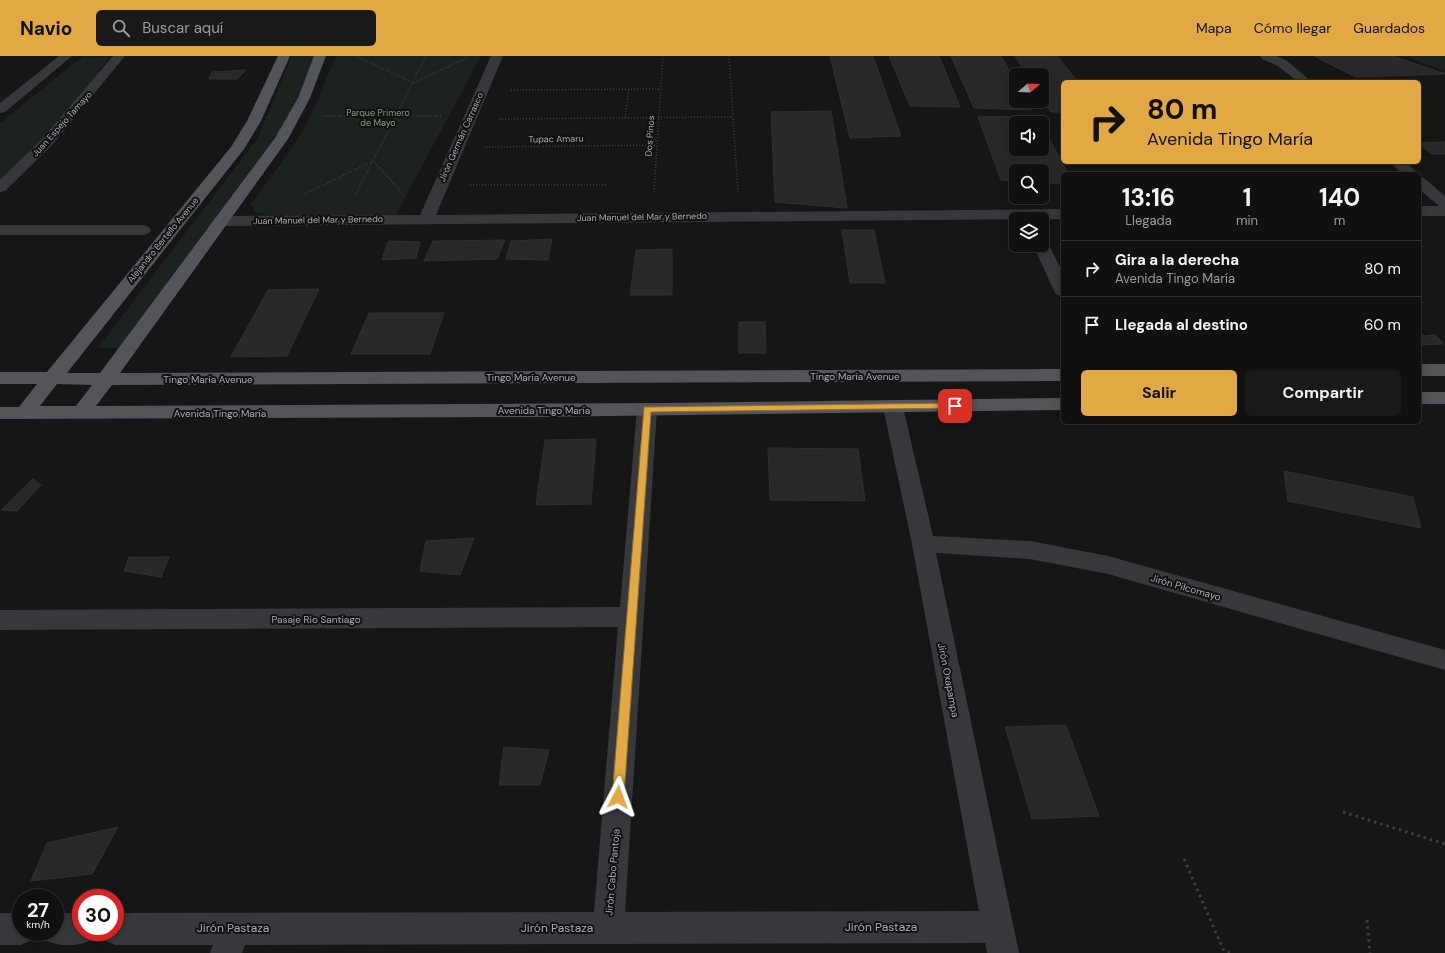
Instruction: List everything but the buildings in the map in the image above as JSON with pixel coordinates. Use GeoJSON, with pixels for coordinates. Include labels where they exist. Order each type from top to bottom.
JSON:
{"type":"FeatureCollection","features":[{"type":"Feature","properties":{"kind":"main road","name":"Alejandro Bertello Avenue"},"geometry":{"type":"LineString","coordinates":[[24,413],[237,149],[254,121],[284,56]]}},
{"type":"Feature","properties":{"kind":"main road"},"geometry":{"type":"LineString","coordinates":[[81,413],[281,139],[304,98],[320,56]]}},
{"type":"Feature","properties":{"kind":"main road"},"geometry":{"type":"LineString","coordinates":[[1421,370],[1445,370]]}},
{"type":"Feature","properties":{"kind":"main road","name":"Tingo María Avenue"},"geometry":{"type":"LineString","coordinates":[[0,378],[105,379],[1061,375]]}},
{"type":"Feature","properties":{"kind":"main road"},"geometry":{"type":"LineString","coordinates":[[1421,398],[1445,398]]}},
{"type":"Feature","properties":{"kind":"main road","name":"Avenida Tingo María"},"geometry":{"type":"LineString","coordinates":[[24,413],[894,407],[1061,404]]}},
{"type":"Feature","properties":{"kind":"main road"},"geometry":{"type":"LineString","coordinates":[[0,413],[24,413]]}},
{"type":"Feature","properties":{"kind":"street"},"geometry":{"type":"LineString","coordinates":[[0,109],[66,56]]}},
{"type":"Feature","properties":{"kind":"street","name":"Juan Espejo Tamayo"},"geometry":{"type":"LineString","coordinates":[[0,188],[48,141],[119,56]]}},
{"type":"Feature","properties":{"kind":"street","name":"Jirón Germán Carrasco"},"geometry":{"type":"LineString","coordinates":[[426,219],[456,147],[471,117],[497,56]]}},
{"type":"Feature","properties":{"kind":"street"},"geometry":{"type":"LineString","coordinates":[[1266,56],[1282,63],[1303,80]]}},
{"type":"Feature","properties":{"kind":"street"},"geometry":{"type":"LineString","coordinates":[[1399,164],[1409,172]]}},
{"type":"Feature","properties":{"kind":"street"},"geometry":{"type":"LineString","coordinates":[[1421,183],[1445,204]]}},
{"type":"Feature","properties":{"kind":"street"},"geometry":{"type":"LineString","coordinates":[[1421,211],[1445,211]]}},
{"type":"Feature","properties":{"kind":"street","name":"Juan Manuel del Mar y Bernedo"},"geometry":{"type":"LineString","coordinates":[[1049,215],[1061,214]]}},
{"type":"Feature","properties":{"kind":"street","name":"Juan Manuel del Mar y Bernedo"},"geometry":{"type":"LineString","coordinates":[[221,221],[738,216],[1009,216]]}},
{"type":"Feature","properties":{"kind":"street"},"geometry":{"type":"LineString","coordinates":[[0,230],[143,230]]}},
{"type":"Feature","properties":{"kind":"street"},"geometry":{"type":"LineString","coordinates":[[1044,252],[1061,287]]}},
{"type":"Feature","properties":{"kind":"street","name":"Jirón Oxapampa"},"geometry":{"type":"LineString","coordinates":[[894,407],[1001,940]]}},
{"type":"Feature","properties":{"kind":"street","name":"Jirón Cabo Pantoja"},"geometry":{"type":"LineString","coordinates":[[608,928],[647,409]]}},
{"type":"Feature","properties":{"kind":"street","name":"Jirón Pilcomayo"},"geometry":{"type":"LineString","coordinates":[[922,544],[1030,550],[1108,565],[1445,660]]}},
{"type":"Feature","properties":{"kind":"street","name":"Pasaje Rio Santiago"},"geometry":{"type":"LineString","coordinates":[[0,620],[632,617]]}},
{"type":"Feature","properties":{"kind":"street","name":"Jirón Pastaza"},"geometry":{"type":"LineString","coordinates":[[124,930],[230,941],[608,928],[1001,940]]}},
{"type":"Feature","properties":{"kind":"street"},"geometry":{"type":"LineString","coordinates":[[0,929],[12,929]]}},
{"type":"Feature","properties":{"kind":"path"},"geometry":{"type":"LineString","coordinates":[[356,56],[414,83]]}},
{"type":"Feature","properties":{"kind":"path"},"geometry":{"type":"LineString","coordinates":[[343,220],[395,116],[414,83],[426,56]]}},
{"type":"Feature","properties":{"kind":"path"},"geometry":{"type":"LineString","coordinates":[[414,83],[471,56]]}},
{"type":"Feature","properties":{"kind":"path","name":"Dos Pinos"},"geometry":{"type":"LineString","coordinates":[[653,217],[656,145],[663,56]]}},
{"type":"Feature","properties":{"kind":"path"},"geometry":{"type":"LineString","coordinates":[[729,56],[738,194],[738,216]]}},
{"type":"Feature","properties":{"kind":"path"},"geometry":{"type":"LineString","coordinates":[[625,118],[629,89]]}},
{"type":"Feature","properties":{"kind":"path"},"geometry":{"type":"LineString","coordinates":[[483,90],[661,89]]}},
{"type":"Feature","properties":{"kind":"path"},"geometry":{"type":"LineString","coordinates":[[295,116],[625,118],[732,117]]}},
{"type":"Feature","properties":{"kind":"path","name":"Tupac Amaru"},"geometry":{"type":"LineString","coordinates":[[456,147],[656,145]]}},
{"type":"Feature","properties":{"kind":"path"},"geometry":{"type":"LineString","coordinates":[[305,194],[373,161]]}},
{"type":"Feature","properties":{"kind":"path"},"geometry":{"type":"LineString","coordinates":[[373,161],[426,219]]}},
{"type":"Feature","properties":{"kind":"path"},"geometry":{"type":"LineString","coordinates":[[440,186],[606,185]]}},
{"type":"Feature","properties":{"kind":"path"},"geometry":{"type":"LineString","coordinates":[[1343,812],[1445,844]]}},
{"type":"Feature","properties":{"kind":"path"},"geometry":{"type":"LineString","coordinates":[[1184,859],[1224,951],[1231,953]]}},
{"type":"Feature","properties":{"kind":"path"},"geometry":{"type":"LineString","coordinates":[[1367,920],[1370,953]]}},
{"type":"Feature","properties":{"kind":"green space"},"geometry":{"type":"Polygon","coordinates":[[[83,56],[110,57],[58,124],[0,184],[0,123],[83,56]]]}},
{"type":"Feature","properties":{"kind":"green space"},"geometry":{"type":"Polygon","coordinates":[[[292,56],[315,56],[306,83],[286,123],[121,348],[98,348],[257,139],[292,56]]]}},
{"type":"Feature","properties":{"kind":"green space","name":"Parque Primero de Mayo"},"geometry":{"type":"Polygon","coordinates":[[[338,56],[481,56],[396,215],[270,215],[255,212],[251,204],[288,154],[304,128],[312,114],[333,63],[338,56]]]}},
{"type":"Feature","properties":{"kind":"green space"},"geometry":{"type":"Polygon","coordinates":[[[1404,56],[1445,56],[1445,71],[1404,56]]]}},
{"type":"Feature","properties":{"kind":"route"},"geometry":{"type":"LineString","coordinates":[[618,797],[647,409],[955,406]]}}]}
